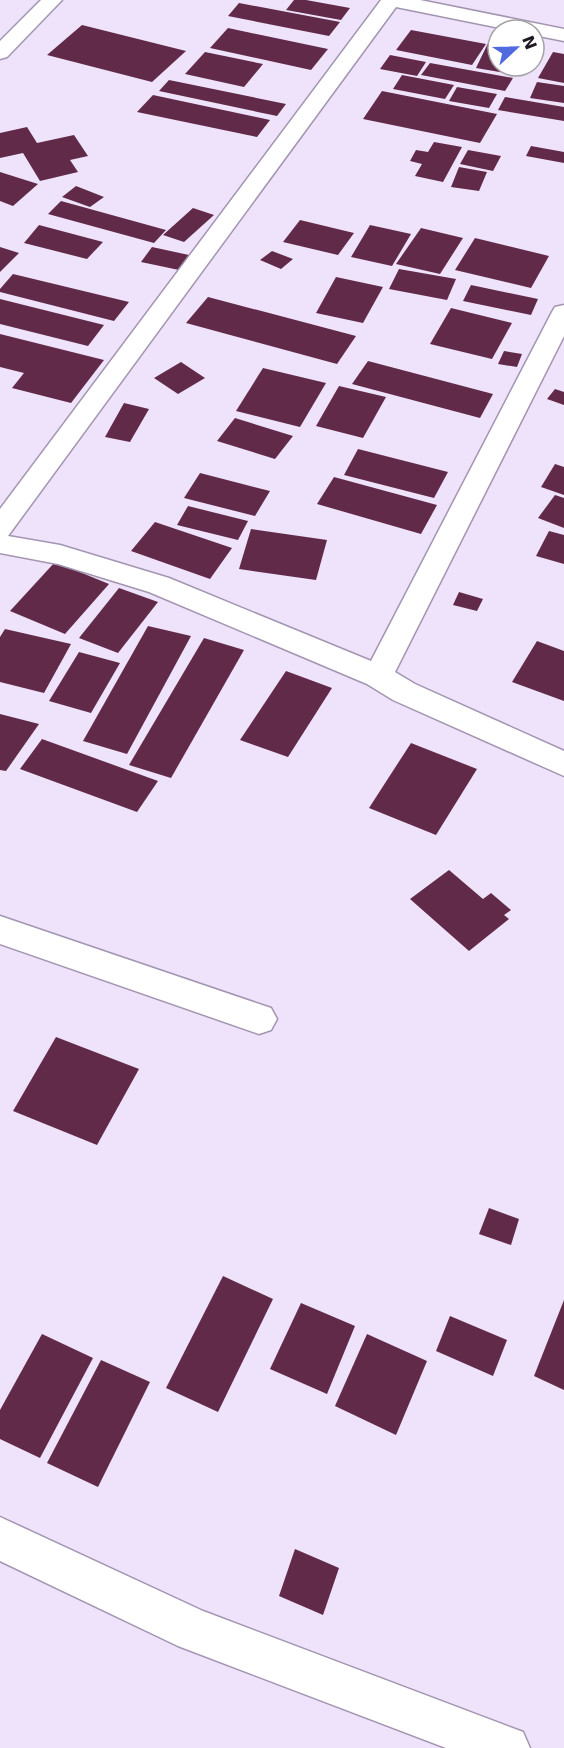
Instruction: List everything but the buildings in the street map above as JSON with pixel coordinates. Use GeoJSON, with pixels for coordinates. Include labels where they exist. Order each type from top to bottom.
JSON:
{"type":"FeatureCollection","features":[{"type":"Feature","properties":{"kind":"street"},"geometry":{"type":"LineString","coordinates":[[0,53],[52,0]]}},
{"type":"Feature","properties":{"kind":"street"},"geometry":{"type":"LineString","coordinates":[[0,529],[391,0],[564,35]]}},
{"type":"Feature","properties":{"kind":"street"},"geometry":{"type":"LineString","coordinates":[[378,676],[564,312]]}},
{"type":"Feature","properties":{"kind":"street"},"geometry":{"type":"LineString","coordinates":[[0,544],[60,555],[159,585],[378,676],[404,692],[564,764]]}},
{"type":"Feature","properties":{"kind":"street"},"geometry":{"type":"LineString","coordinates":[[0,930],[259,1018]]}},
{"type":"Feature","properties":{"kind":"street"},"geometry":{"type":"LineString","coordinates":[[0,1539],[194,1630],[507,1748]]}}]}
